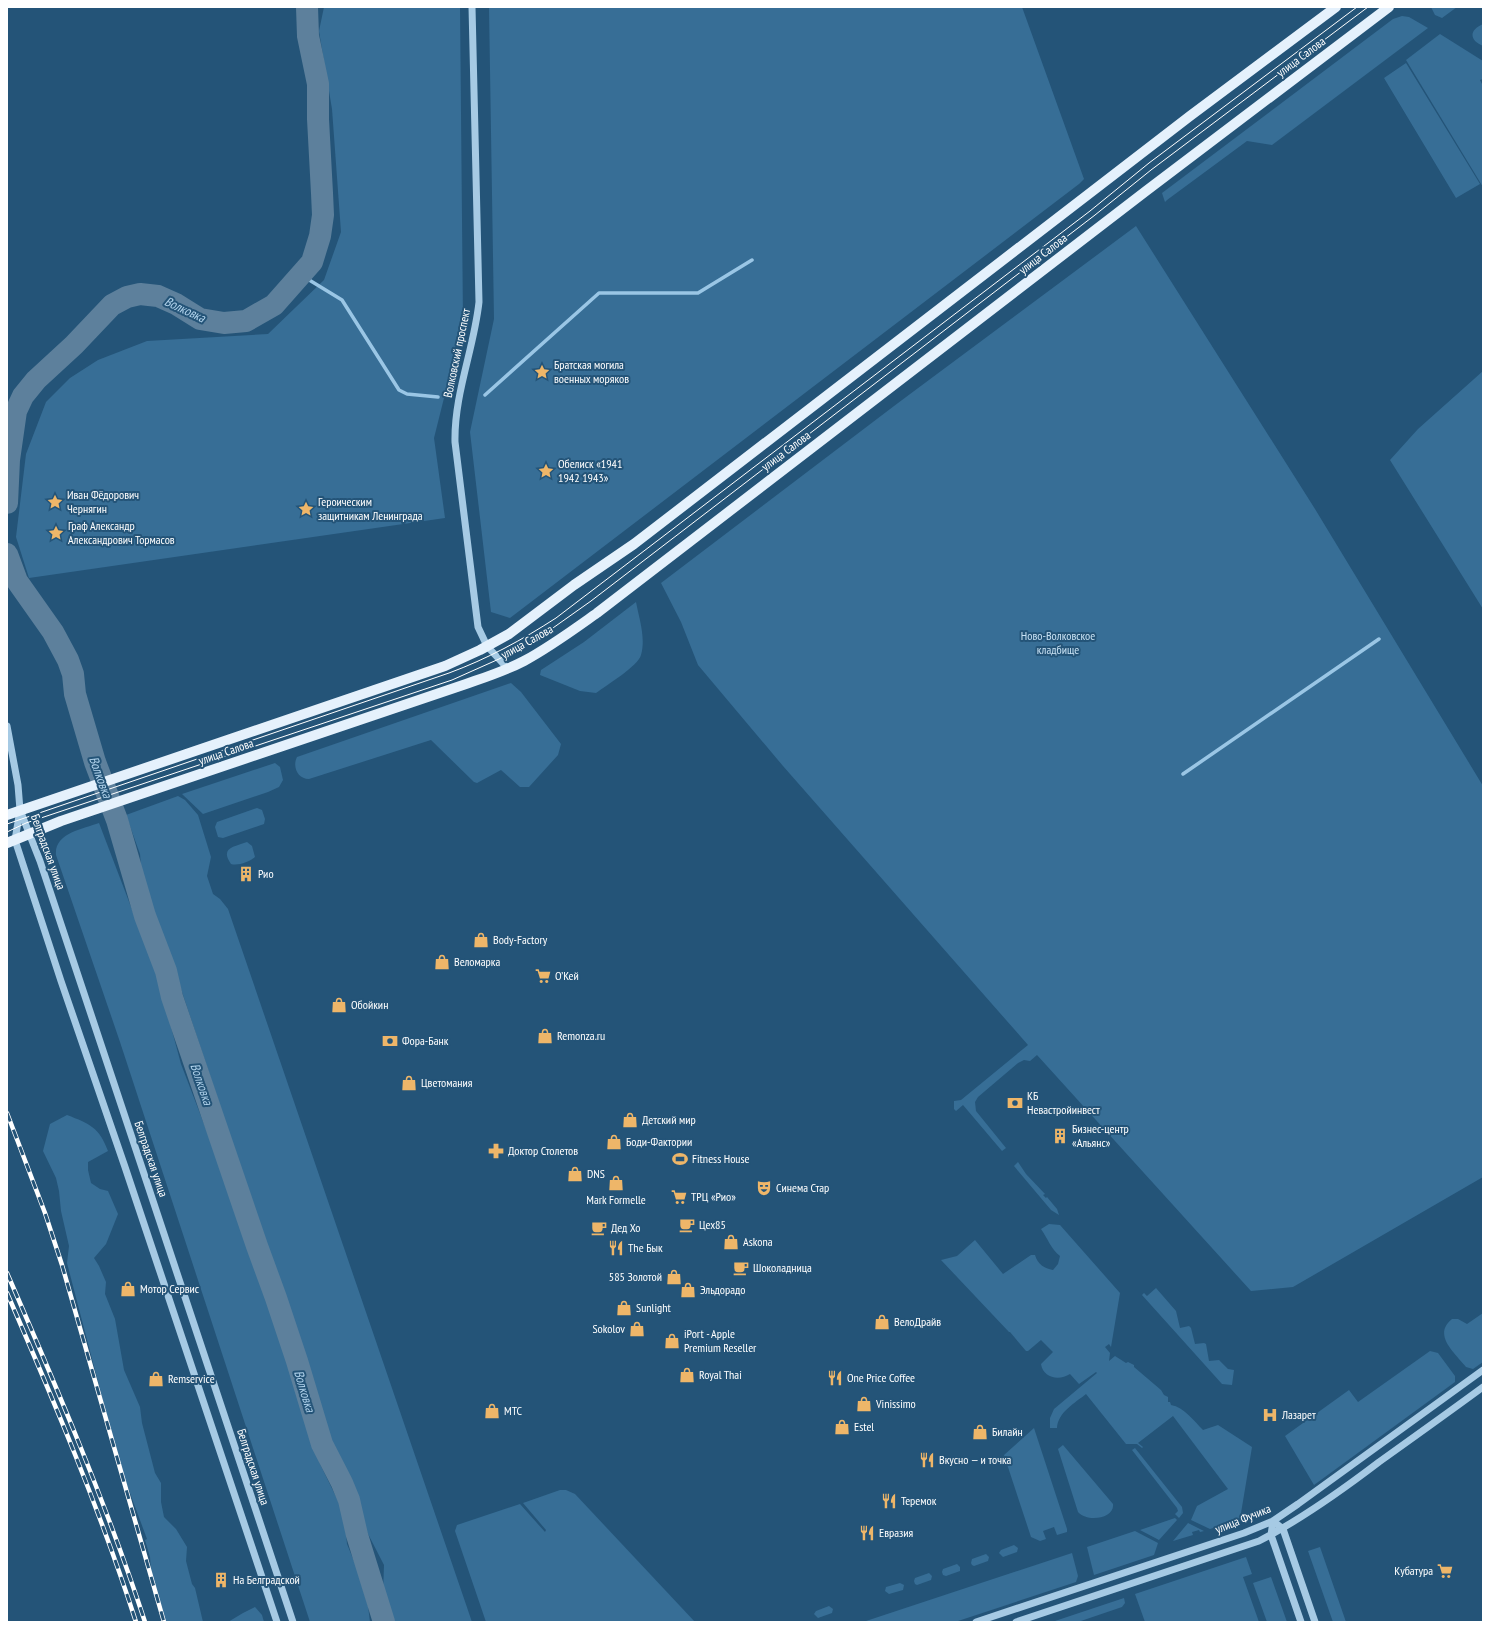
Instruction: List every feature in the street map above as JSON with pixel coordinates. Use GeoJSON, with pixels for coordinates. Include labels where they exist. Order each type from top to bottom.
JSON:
{"type":"FeatureCollection","features":[{"type":"Feature","properties":{"kind":"main road","name":"улица Салова"},"geometry":{"type":"LineString","coordinates":[[20,810],[80,791],[445,666],[487,646],[520,626],[574,585],[634,544],[1190,116],[1336,7]]}},
{"type":"Feature","properties":{"kind":"main road","name":"улица Салова"},"geometry":{"type":"LineString","coordinates":[[30,833],[134,796],[508,669],[556,642],[1389,7]]}},
{"type":"Feature","properties":{"kind":"main road"},"geometry":{"type":"LineString","coordinates":[[7,815],[20,810]]}},
{"type":"Feature","properties":{"kind":"main road"},"geometry":{"type":"LineString","coordinates":[[11,842],[30,833]]}},
{"type":"Feature","properties":{"kind":"street","name":"Волковский проспект"},"geometry":{"type":"LineString","coordinates":[[472,7],[479,302],[474,334],[457,407],[455,436],[478,626],[487,646],[508,669]]}},
{"type":"Feature","properties":{"kind":"street"},"geometry":{"type":"LineString","coordinates":[[7,726],[18,785],[20,810]]}},
{"type":"Feature","properties":{"kind":"street","name":"Белградская улица"},"geometry":{"type":"LineString","coordinates":[[20,810],[30,833],[293,1622]]}},
{"type":"Feature","properties":{"kind":"street","name":"Белградская улица"},"geometry":{"type":"LineString","coordinates":[[20,810],[11,842],[125,1167],[277,1622]]}},
{"type":"Feature","properties":{"kind":"street","name":"улица Фучика"},"geometry":{"type":"LineString","coordinates":[[976,1622],[1244,1533],[1273,1521],[1483,1370]]}},
{"type":"Feature","properties":{"kind":"street","name":"улица Фучика"},"geometry":{"type":"LineString","coordinates":[[1016,1622],[1259,1541],[1283,1529],[1306,1515],[1483,1387]]}},
{"type":"Feature","properties":{"kind":"street"},"geometry":{"type":"LineString","coordinates":[[1273,1521],[1283,1529],[1315,1622]]}},
{"type":"Feature","properties":{"kind":"street"},"geometry":{"type":"LineString","coordinates":[[1273,1521],[1271,1535],[1301,1622]]}},
{"type":"Feature","properties":{"kind":"green space"},"geometry":{"type":"Polygon","coordinates":[[[324,7],[460,7],[463,322],[434,438],[445,518],[29,578],[16,537],[26,454],[46,402],[70,378],[98,360],[147,341],[268,334],[324,280],[341,232],[332,109],[319,31],[324,7]]]}},
{"type":"Feature","properties":{"kind":"green space"},"geometry":{"type":"Polygon","coordinates":[[[489,7],[1022,7],[1084,179],[510,618],[491,612],[470,432],[494,319],[489,7]]]}},
{"type":"Feature","properties":{"kind":"green space"},"geometry":{"type":"Polygon","coordinates":[[[1431,7],[1457,7],[1442,18],[1435,15],[1431,7]]]}},
{"type":"Feature","properties":{"kind":"green space"},"geometry":{"type":"Polygon","coordinates":[[[1402,16],[1409,17],[1428,28],[1272,145],[1247,141],[1165,202],[1162,193],[1393,19],[1402,16]]]}},
{"type":"Feature","properties":{"kind":"green space"},"geometry":{"type":"Polygon","coordinates":[[[1483,24],[1483,46],[1475,41],[1472,35],[1478,26],[1483,24]]]}},
{"type":"Feature","properties":{"kind":"green space"},"geometry":{"type":"Polygon","coordinates":[[[1440,34],[1483,61],[1483,79],[1480,80],[1483,86],[1483,187],[1406,60],[1440,34]]]}},
{"type":"Feature","properties":{"kind":"green space"},"geometry":{"type":"Polygon","coordinates":[[[1406,63],[1480,184],[1456,198],[1384,78],[1406,63]]]}},
{"type":"Feature","properties":{"kind":"green space","name":"Ново-Волковское кладбище"},"geometry":{"type":"Polygon","coordinates":[[[1136,226],[1315,509],[1483,786],[1483,1177],[1293,1287],[1251,1291],[1037,1055],[1030,1061],[1024,1060],[1018,1063],[978,1097],[975,1102],[976,1111],[1006,1148],[1002,1151],[963,1105],[956,1111],[954,1109],[954,1101],[961,1100],[1028,1045],[783,766],[698,665],[681,622],[661,583],[898,403],[1136,226]]]}},
{"type":"Feature","properties":{"kind":"green space"},"geometry":{"type":"Polygon","coordinates":[[[1483,371],[1483,609],[1390,460],[1418,429],[1483,371]]]}},
{"type":"Feature","properties":{"kind":"green space"},"geometry":{"type":"Polygon","coordinates":[[[636,602],[642,628],[643,642],[641,655],[639,659],[622,675],[596,693],[580,691],[540,675],[541,670],[584,642],[636,602]]]}},
{"type":"Feature","properties":{"kind":"green space"},"geometry":{"type":"Polygon","coordinates":[[[511,683],[521,692],[561,744],[558,755],[529,787],[520,787],[501,770],[477,783],[474,782],[431,740],[309,779],[302,777],[297,772],[295,765],[297,757],[511,683]]]}},
{"type":"Feature","properties":{"kind":"green space"},"geometry":{"type":"Polygon","coordinates":[[[275,763],[280,767],[283,780],[279,787],[203,814],[182,794],[275,763]]]}},
{"type":"Feature","properties":{"kind":"green space"},"geometry":{"type":"Polygon","coordinates":[[[178,796],[185,800],[198,815],[211,857],[207,876],[213,894],[220,899],[228,909],[472,1622],[390,1622],[383,1594],[384,1565],[366,1530],[352,1485],[342,1463],[329,1443],[315,1390],[169,953],[157,927],[142,877],[140,854],[126,815],[178,796]]]}},
{"type":"Feature","properties":{"kind":"green space"},"geometry":{"type":"Polygon","coordinates":[[[257,808],[262,810],[265,819],[264,824],[223,838],[218,837],[215,827],[217,822],[257,808]]]}},
{"type":"Feature","properties":{"kind":"green space"},"geometry":{"type":"Polygon","coordinates":[[[99,823],[157,975],[181,1064],[209,1137],[310,1425],[320,1464],[344,1513],[347,1544],[356,1566],[368,1606],[370,1622],[310,1622],[120,1042],[56,855],[60,842],[65,837],[78,830],[99,823]]]}},
{"type":"Feature","properties":{"kind":"green space"},"geometry":{"type":"Polygon","coordinates":[[[247,842],[252,846],[255,857],[243,863],[231,864],[227,855],[228,851],[233,847],[247,842]]]}},
{"type":"Feature","properties":{"kind":"green space"},"geometry":{"type":"Polygon","coordinates":[[[67,1115],[93,1127],[105,1143],[108,1151],[88,1162],[91,1183],[100,1189],[108,1191],[118,1214],[106,1244],[94,1258],[106,1282],[105,1294],[115,1319],[124,1370],[140,1407],[142,1423],[155,1473],[161,1483],[161,1502],[164,1517],[176,1529],[187,1547],[186,1561],[192,1584],[195,1588],[203,1622],[165,1622],[153,1594],[150,1557],[145,1540],[147,1539],[120,1466],[67,1263],[69,1246],[61,1211],[56,1178],[43,1151],[50,1124],[67,1115]]]}},
{"type":"Feature","properties":{"kind":"green space"},"geometry":{"type":"Polygon","coordinates":[[[1018,1162],[1026,1174],[1045,1194],[1043,1195],[1046,1198],[1047,1197],[1057,1209],[1059,1215],[1051,1210],[1014,1166],[1018,1162]]]}},
{"type":"Feature","properties":{"kind":"green space"},"geometry":{"type":"Polygon","coordinates":[[[1049,1224],[1060,1225],[1120,1293],[1111,1347],[1109,1344],[1105,1347],[1110,1353],[1109,1361],[1115,1356],[1126,1363],[1128,1362],[1134,1365],[1134,1367],[1168,1397],[1168,1402],[1170,1402],[1171,1405],[1184,1411],[1203,1430],[1218,1425],[1252,1447],[1240,1519],[1210,1529],[1191,1520],[1197,1506],[1228,1489],[1173,1416],[1138,1443],[1143,1447],[1142,1448],[1137,1444],[1126,1444],[1086,1394],[1072,1404],[1060,1417],[1057,1428],[1050,1428],[1050,1418],[1054,1409],[1097,1373],[1096,1372],[1079,1384],[1070,1374],[1057,1378],[1048,1375],[1042,1369],[1041,1364],[1053,1352],[1041,1340],[1026,1351],[1010,1332],[941,1260],[957,1256],[975,1240],[1003,1274],[1031,1255],[1035,1255],[1042,1266],[1053,1270],[1058,1264],[1060,1256],[1052,1247],[1041,1229],[1049,1224]]]}},
{"type":"Feature","properties":{"kind":"green space"},"geometry":{"type":"Polygon","coordinates":[[[1156,1288],[1176,1311],[1180,1328],[1189,1326],[1191,1328],[1195,1344],[1206,1344],[1209,1361],[1219,1360],[1228,1369],[1234,1370],[1232,1385],[1222,1384],[1142,1295],[1144,1293],[1147,1296],[1156,1288]]]}},
{"type":"Feature","properties":{"kind":"green space"},"geometry":{"type":"Polygon","coordinates":[[[1483,1313],[1483,1362],[1473,1369],[1466,1367],[1451,1350],[1447,1344],[1444,1331],[1446,1325],[1452,1319],[1458,1319],[1467,1324],[1483,1313]]]}},
{"type":"Feature","properties":{"kind":"green space"},"geometry":{"type":"Polygon","coordinates":[[[1430,1351],[1438,1353],[1455,1376],[1455,1382],[1314,1485],[1285,1436],[1349,1390],[1358,1402],[1430,1351]]]}},
{"type":"Feature","properties":{"kind":"green space"},"geometry":{"type":"Polygon","coordinates":[[[1034,1428],[1067,1529],[1067,1532],[1057,1535],[1054,1527],[1043,1531],[1046,1539],[1040,1541],[1031,1537],[1004,1455],[1034,1428]]]}},
{"type":"Feature","properties":{"kind":"green space"},"geometry":{"type":"Polygon","coordinates":[[[1063,1445],[1113,1504],[1110,1513],[1105,1516],[1094,1518],[1082,1515],[1078,1512],[1058,1449],[1063,1445]]]}},
{"type":"Feature","properties":{"kind":"green space"},"geometry":{"type":"Polygon","coordinates":[[[1135,1448],[1182,1507],[1183,1513],[1179,1518],[1175,1514],[1178,1511],[1177,1508],[1132,1450],[1135,1448]]]}},
{"type":"Feature","properties":{"kind":"green space"},"geometry":{"type":"Polygon","coordinates":[[[560,1490],[566,1490],[575,1494],[695,1622],[486,1622],[455,1531],[457,1525],[520,1504],[545,1532],[546,1530],[523,1503],[560,1490]]]}},
{"type":"Feature","properties":{"kind":"green space"},"geometry":{"type":"Polygon","coordinates":[[[1175,1518],[1177,1520],[1159,1540],[1140,1530],[1175,1518]]]}},
{"type":"Feature","properties":{"kind":"green space"},"geometry":{"type":"Polygon","coordinates":[[[1188,1523],[1204,1531],[1200,1532],[1199,1530],[1192,1532],[1193,1535],[1173,1541],[1188,1523]]]}},
{"type":"Feature","properties":{"kind":"green space"},"geometry":{"type":"Polygon","coordinates":[[[1135,1531],[1158,1543],[1154,1555],[1094,1575],[1087,1547],[1135,1531]]]}},
{"type":"Feature","properties":{"kind":"green space"},"geometry":{"type":"Polygon","coordinates":[[[1014,1545],[1018,1548],[1017,1552],[1003,1557],[999,1553],[1001,1550],[1014,1545]]]}},
{"type":"Feature","properties":{"kind":"green space"},"geometry":{"type":"Polygon","coordinates":[[[1320,1547],[1346,1622],[1333,1622],[1308,1551],[1320,1547]]]}},
{"type":"Feature","properties":{"kind":"green space"},"geometry":{"type":"Polygon","coordinates":[[[1072,1553],[1078,1576],[1076,1582],[955,1622],[863,1622],[1072,1553]]]}},
{"type":"Feature","properties":{"kind":"green space"},"geometry":{"type":"Polygon","coordinates":[[[986,1554],[989,1557],[988,1561],[974,1566],[972,1565],[972,1559],[986,1554]]]}},
{"type":"Feature","properties":{"kind":"green space"},"geometry":{"type":"Polygon","coordinates":[[[1246,1557],[1252,1574],[1243,1577],[1259,1622],[1145,1622],[1135,1594],[1246,1557]]]}},
{"type":"Feature","properties":{"kind":"green space"},"geometry":{"type":"Polygon","coordinates":[[[957,1564],[960,1567],[960,1571],[946,1576],[943,1575],[943,1569],[957,1564]]]}},
{"type":"Feature","properties":{"kind":"green space"},"geometry":{"type":"Polygon","coordinates":[[[929,1573],[932,1576],[931,1580],[917,1585],[915,1584],[915,1578],[929,1573]]]}},
{"type":"Feature","properties":{"kind":"green space"},"geometry":{"type":"Polygon","coordinates":[[[1271,1577],[1287,1622],[1267,1622],[1253,1583],[1271,1577]]]}},
{"type":"Feature","properties":{"kind":"green space"},"geometry":{"type":"Polygon","coordinates":[[[900,1583],[904,1585],[903,1590],[889,1594],[885,1591],[886,1587],[900,1583]]]}},
{"type":"Feature","properties":{"kind":"green space"},"geometry":{"type":"Polygon","coordinates":[[[1124,1598],[1125,1603],[1122,1607],[1078,1622],[1052,1622],[1124,1598]]]}},
{"type":"Feature","properties":{"kind":"green space"},"geometry":{"type":"Polygon","coordinates":[[[829,1606],[833,1609],[832,1613],[818,1618],[814,1614],[816,1611],[829,1606]]]}},
{"type":"Feature","properties":{"kind":"green space"},"geometry":{"type":"Polygon","coordinates":[[[255,1607],[262,1615],[264,1622],[228,1622],[243,1613],[255,1607]]]}},
{"type":"Feature","properties":{"kind":"waterway","name":"Волковка"},"geometry":{"type":"LineString","coordinates":[[7,503],[9,460],[16,411],[23,396],[36,380],[74,345],[112,305],[127,297],[140,294],[158,296],[176,304],[200,319],[224,323],[246,321],[274,305],[312,262],[320,236],[323,215],[318,119],[318,84],[308,36],[307,7]]}},
{"type":"Feature","properties":{"kind":"waterway"},"geometry":{"type":"LineString","coordinates":[[485,395],[599,293],[698,293],[752,260]]}},
{"type":"Feature","properties":{"kind":"waterway"},"geometry":{"type":"LineString","coordinates":[[301,275],[342,300],[399,390],[407,394],[438,397]]}},
{"type":"Feature","properties":{"kind":"waterway","name":"Волковка"},"geometry":{"type":"LineString","coordinates":[[7,554],[17,581],[53,632],[68,660],[73,674],[75,694],[95,762],[117,820],[145,916],[166,971],[172,997],[276,1298],[322,1444],[349,1500],[357,1535],[384,1622]]}},
{"type":"Feature","properties":{"kind":"waterway"},"geometry":{"type":"LineString","coordinates":[[1183,774],[1379,639]]}},
{"type":"Feature","properties":{"kind":"tram line"},"geometry":{"type":"LineString","coordinates":[[7,824],[463,668],[491,655],[543,626],[556,618],[1090,211],[1149,163],[1357,7]]}},
{"type":"Feature","properties":{"kind":"tram line"},"geometry":{"type":"LineString","coordinates":[[7,832],[26,823],[452,680],[499,659],[543,635],[591,601],[1095,215],[1151,170],[1368,7]]}},
{"type":"Feature","properties":{"kind":"railway"},"geometry":{"type":"LineString","coordinates":[[7,1113],[45,1213],[62,1265],[164,1622]]}},
{"type":"Feature","properties":{"kind":"railway"},"geometry":{"type":"LineString","coordinates":[[7,1273],[97,1490],[114,1533],[145,1622]]}},
{"type":"Feature","properties":{"kind":"railway"},"geometry":{"type":"LineString","coordinates":[[7,1293],[76,1456],[136,1622]]}},
{"type":"Feature","properties":{"kind":"place","name":"Братская могила военных моряков"},"geometry":{"type":"Point","coordinates":[542,372]}},
{"type":"Feature","properties":{"kind":"place","name":"Обелиск «1941 1942 1943»"},"geometry":{"type":"Point","coordinates":[546,471]}},
{"type":"Feature","properties":{"kind":"place","name":"Иван Фёдорович Чернягин"},"geometry":{"type":"Point","coordinates":[55,502]}},
{"type":"Feature","properties":{"kind":"place","name":"Героическим защитникам Ленинграда"},"geometry":{"type":"Point","coordinates":[306,509]}},
{"type":"Feature","properties":{"kind":"place","name":"Граф Александр Александрович Тормасов"},"geometry":{"type":"Point","coordinates":[56,533]}},
{"type":"Feature","properties":{"kind":"place","name":"Рио"},"geometry":{"type":"Point","coordinates":[246,874]}},
{"type":"Feature","properties":{"kind":"place","name":"Body-Factory"},"geometry":{"type":"Point","coordinates":[481,940]}},
{"type":"Feature","properties":{"kind":"place","name":"Веломарка"},"geometry":{"type":"Point","coordinates":[442,962]}},
{"type":"Feature","properties":{"kind":"place","name":"О’Кей"},"geometry":{"type":"Point","coordinates":[543,976]}},
{"type":"Feature","properties":{"kind":"place","name":"Обойкин"},"geometry":{"type":"Point","coordinates":[339,1005]}},
{"type":"Feature","properties":{"kind":"place","name":"Remonza.ru"},"geometry":{"type":"Point","coordinates":[545,1036]}},
{"type":"Feature","properties":{"kind":"place","name":"Фора-Банк"},"geometry":{"type":"Point","coordinates":[390,1041]}},
{"type":"Feature","properties":{"kind":"place","name":"Цветомания"},"geometry":{"type":"Point","coordinates":[409,1083]}},
{"type":"Feature","properties":{"kind":"place","name":"КБ Невастройинвест"},"geometry":{"type":"Point","coordinates":[1015,1103]}},
{"type":"Feature","properties":{"kind":"place","name":"Детский мир"},"geometry":{"type":"Point","coordinates":[630,1120]}},
{"type":"Feature","properties":{"kind":"place","name":"Бизнес-центр «Альянс»"},"geometry":{"type":"Point","coordinates":[1060,1136]}},
{"type":"Feature","properties":{"kind":"place","name":"Боди-Фактории"},"geometry":{"type":"Point","coordinates":[614,1142]}},
{"type":"Feature","properties":{"kind":"place","name":"Доктор Столетов"},"geometry":{"type":"Point","coordinates":[496,1151]}},
{"type":"Feature","properties":{"kind":"place","name":"Fitness House"},"geometry":{"type":"Point","coordinates":[680,1159]}},
{"type":"Feature","properties":{"kind":"place","name":"DNS"},"geometry":{"type":"Point","coordinates":[575,1174]}},
{"type":"Feature","properties":{"kind":"place","name":"Mark Formelle"},"geometry":{"type":"Point","coordinates":[616,1183]}},
{"type":"Feature","properties":{"kind":"place","name":"Синема Стар"},"geometry":{"type":"Point","coordinates":[764,1188]}},
{"type":"Feature","properties":{"kind":"place","name":"ТРЦ «Рио»"},"geometry":{"type":"Point","coordinates":[679,1197]}},
{"type":"Feature","properties":{"kind":"place","name":"Цех85"},"geometry":{"type":"Point","coordinates":[687,1225]}},
{"type":"Feature","properties":{"kind":"place","name":"Дед Хо"},"geometry":{"type":"Point","coordinates":[599,1228]}},
{"type":"Feature","properties":{"kind":"place","name":"Askona"},"geometry":{"type":"Point","coordinates":[731,1242]}},
{"type":"Feature","properties":{"kind":"place","name":"The Бык"},"geometry":{"type":"Point","coordinates":[616,1248]}},
{"type":"Feature","properties":{"kind":"place","name":"Шоколадница"},"geometry":{"type":"Point","coordinates":[741,1268]}},
{"type":"Feature","properties":{"kind":"place","name":"585 Золотой"},"geometry":{"type":"Point","coordinates":[674,1277]}},
{"type":"Feature","properties":{"kind":"place","name":"Мотор Сервис"},"geometry":{"type":"Point","coordinates":[128,1289]}},
{"type":"Feature","properties":{"kind":"place","name":"Эльдорадо"},"geometry":{"type":"Point","coordinates":[688,1290]}},
{"type":"Feature","properties":{"kind":"place","name":"Sunlight"},"geometry":{"type":"Point","coordinates":[624,1308]}},
{"type":"Feature","properties":{"kind":"place","name":"ВелоДрайв"},"geometry":{"type":"Point","coordinates":[882,1322]}},
{"type":"Feature","properties":{"kind":"place","name":"Sokolov"},"geometry":{"type":"Point","coordinates":[637,1329]}},
{"type":"Feature","properties":{"kind":"place","name":"iPort - Apple Premium Reseller"},"geometry":{"type":"Point","coordinates":[672,1341]}},
{"type":"Feature","properties":{"kind":"place","name":"Royal Thai"},"geometry":{"type":"Point","coordinates":[687,1375]}},
{"type":"Feature","properties":{"kind":"place","name":"One Price Coffee"},"geometry":{"type":"Point","coordinates":[835,1378]}},
{"type":"Feature","properties":{"kind":"place","name":"Remservice"},"geometry":{"type":"Point","coordinates":[156,1379]}},
{"type":"Feature","properties":{"kind":"place","name":"Vinissimo"},"geometry":{"type":"Point","coordinates":[864,1404]}},
{"type":"Feature","properties":{"kind":"place","name":"МТС"},"geometry":{"type":"Point","coordinates":[492,1411]}},
{"type":"Feature","properties":{"kind":"place","name":"Лазарет"},"geometry":{"type":"Point","coordinates":[1270,1415]}},
{"type":"Feature","properties":{"kind":"place","name":"Estel"},"geometry":{"type":"Point","coordinates":[842,1427]}},
{"type":"Feature","properties":{"kind":"place","name":"Билайн"},"geometry":{"type":"Point","coordinates":[980,1432]}},
{"type":"Feature","properties":{"kind":"place","name":"Вкусно — и точка"},"geometry":{"type":"Point","coordinates":[927,1460]}},
{"type":"Feature","properties":{"kind":"place","name":"Теремок"},"geometry":{"type":"Point","coordinates":[889,1501]}},
{"type":"Feature","properties":{"kind":"place","name":"Евразия"},"geometry":{"type":"Point","coordinates":[867,1533]}},
{"type":"Feature","properties":{"kind":"place","name":"Кубатура"},"geometry":{"type":"Point","coordinates":[1445,1571]}},
{"type":"Feature","properties":{"kind":"place","name":"На Белградской"},"geometry":{"type":"Point","coordinates":[221,1580]}}]}
